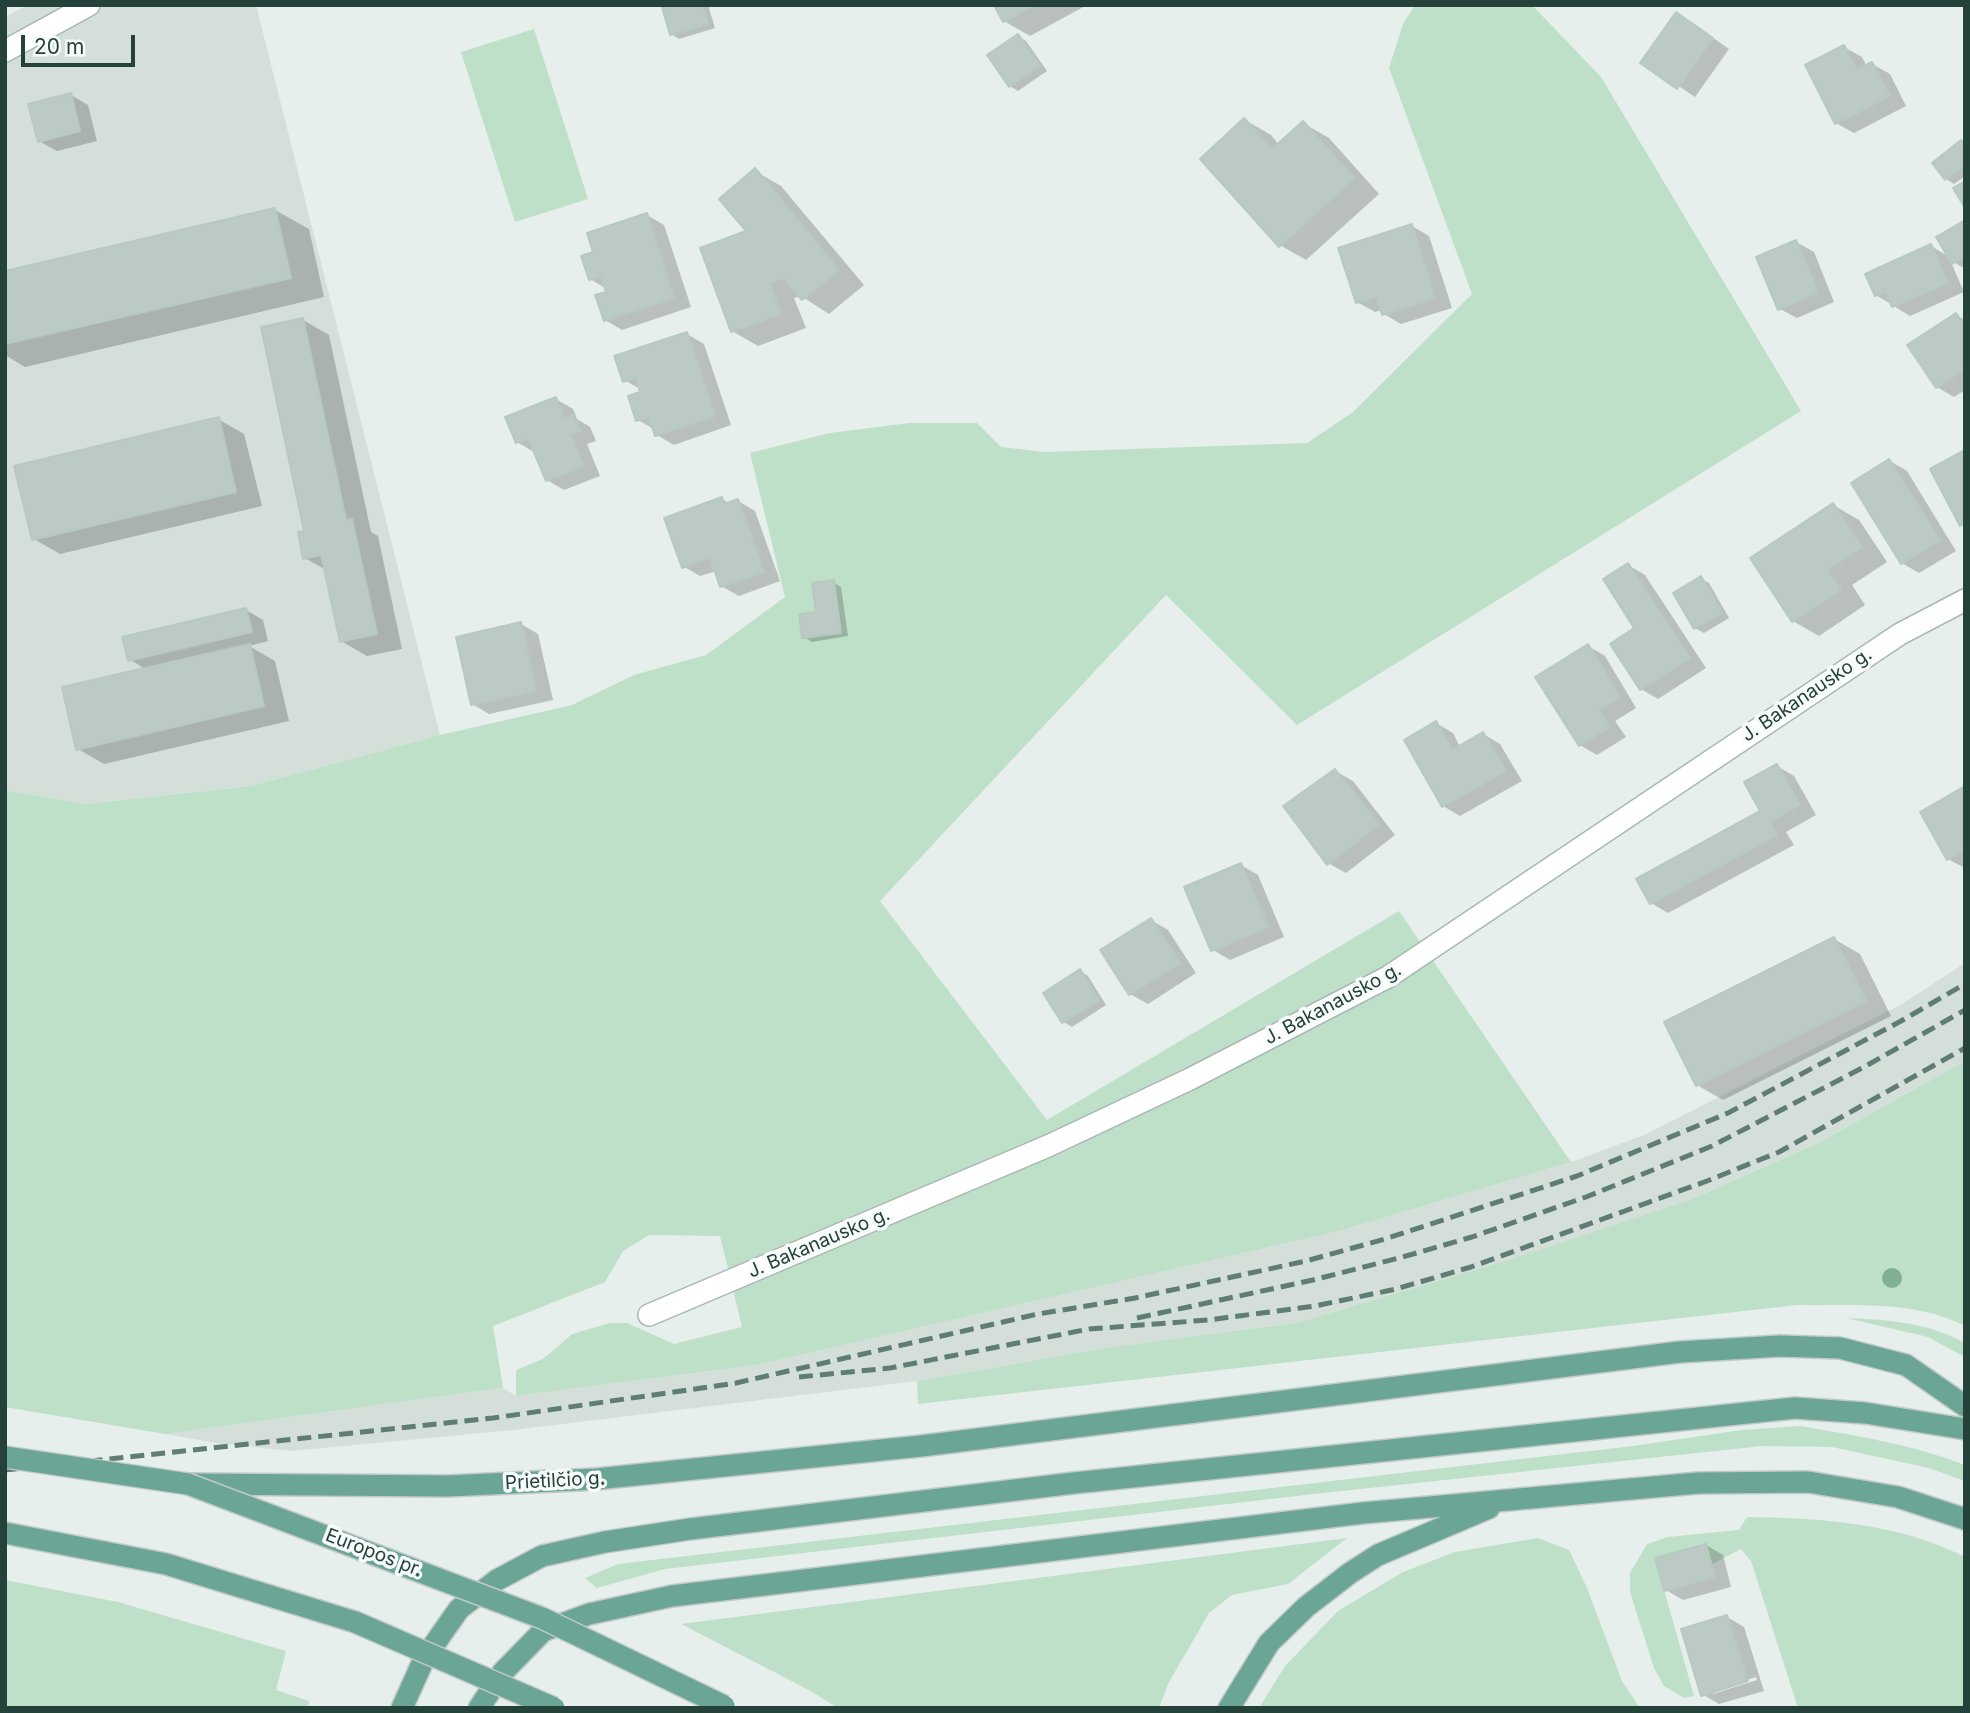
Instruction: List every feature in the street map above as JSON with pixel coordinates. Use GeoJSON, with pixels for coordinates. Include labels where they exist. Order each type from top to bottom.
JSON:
{"type":"FeatureCollection","features":[{"type":"Feature","properties":{"kind":"main road","name":"Prietilčio g."},"geometry":{"type":"LineString","coordinates":[[188,1484],[448,1486],[596,1479],[921,1446],[1667,1354],[1780,1346],[1840,1348],[1906,1365],[1965,1406]]}},
{"type":"Feature","properties":{"kind":"main road"},"geometry":{"type":"LineString","coordinates":[[402,1708],[424,1659],[458,1609],[497,1580],[542,1556],[605,1542],[690,1529],[1074,1483],[1795,1408],[1865,1413],[1965,1429]]}},
{"type":"Feature","properties":{"kind":"main road","name":"Europos pr."},"geometry":{"type":"LineString","coordinates":[[5,1457],[188,1484],[541,1618],[725,1707]]}},
{"type":"Feature","properties":{"kind":"main road"},"geometry":{"type":"LineString","coordinates":[[479,1708],[503,1672],[542,1631],[589,1614],[672,1596],[1349,1514],[1698,1483],[1808,1482],[1898,1497],[1965,1520]]}},
{"type":"Feature","properties":{"kind":"main road"},"geometry":{"type":"LineString","coordinates":[[1229,1708],[1269,1643],[1306,1607],[1350,1573],[1378,1555],[1506,1500]]}},
{"type":"Feature","properties":{"kind":"main road"},"geometry":{"type":"LineString","coordinates":[[5,1532],[166,1564],[355,1622],[554,1708]]}},
{"type":"Feature","properties":{"kind":"street"},"geometry":{"type":"LineString","coordinates":[[5,51],[89,5]]}},
{"type":"Feature","properties":{"kind":"street","name":"J. Bakanausko g."},"geometry":{"type":"LineString","coordinates":[[649,1315],[1048,1146],[1190,1079],[1388,977],[1900,634],[1965,600]]}},
{"type":"Feature","properties":{"kind":"shaded area"},"geometry":{"type":"Polygon","coordinates":[[[28,5],[256,5],[440,735],[251,786],[85,804],[5,790],[5,17],[28,5]]]}},
{"type":"Feature","properties":{"kind":"shaded area"},"geometry":{"type":"Polygon","coordinates":[[[1965,963],[1965,1061],[1818,1143],[1692,1199],[1511,1259],[1296,1323],[1111,1347],[917,1381],[513,1430],[291,1451],[216,1443],[165,1434],[503,1388],[516,1396],[757,1365],[1339,1231],[1571,1162],[1644,1135],[1902,1004],[1965,963]]]}},
{"type":"Feature","properties":{"kind":"green space"},"geometry":{"type":"Polygon","coordinates":[[[1415,5],[1532,5],[1601,77],[1801,411],[1297,725],[1166,595],[880,901],[1047,1120],[1399,911],[1571,1162],[1339,1231],[757,1365],[516,1396],[516,1370],[543,1359],[572,1334],[610,1323],[627,1323],[674,1344],[742,1327],[720,1236],[649,1235],[623,1251],[605,1282],[493,1326],[503,1388],[165,1434],[5,1407],[5,790],[85,804],[251,786],[440,735],[572,705],[634,675],[706,655],[785,597],[750,453],[830,433],[909,423],[977,423],[1001,447],[1045,452],[1307,443],[1353,412],[1472,294],[1389,68],[1403,24],[1415,5]]]}},
{"type":"Feature","properties":{"kind":"green space"},"geometry":{"type":"Polygon","coordinates":[[[534,29],[588,199],[515,222],[461,52],[534,29]]]}},
{"type":"Feature","properties":{"kind":"green space"},"geometry":{"type":"Polygon","coordinates":[[[1965,1061],[1965,1326],[1946,1318],[1904,1308],[1797,1305],[918,1404],[917,1381],[1111,1347],[1296,1323],[1511,1259],[1692,1199],[1818,1143],[1965,1061]]]}},
{"type":"Feature","properties":{"kind":"green space"},"geometry":{"type":"Polygon","coordinates":[[[1846,1318],[1922,1326],[1965,1343],[1965,1357],[1928,1337],[1846,1318]]]}},
{"type":"Feature","properties":{"kind":"green space"},"geometry":{"type":"Polygon","coordinates":[[[1800,1426],[1884,1441],[1945,1458],[1965,1465],[1965,1481],[1929,1468],[1832,1447],[1762,1446],[1314,1494],[665,1569],[597,1588],[585,1578],[618,1564],[1633,1446],[1741,1430],[1800,1426]]]}},
{"type":"Feature","properties":{"kind":"green space"},"geometry":{"type":"Polygon","coordinates":[[[1747,1517],[1859,1525],[1913,1537],[1965,1557],[1965,1708],[1798,1708],[1751,1561],[1741,1549],[1712,1564],[1706,1544],[1655,1558],[1694,1696],[1684,1698],[1664,1686],[1654,1668],[1630,1592],[1630,1573],[1647,1544],[1668,1537],[1739,1530],[1747,1517]]]}},
{"type":"Feature","properties":{"kind":"green space"},"geometry":{"type":"Polygon","coordinates":[[[1347,1538],[1288,1584],[1232,1595],[1209,1613],[1169,1682],[1159,1708],[838,1708],[807,1689],[681,1624],[1347,1538]]]}},
{"type":"Feature","properties":{"kind":"green space"},"geometry":{"type":"Polygon","coordinates":[[[1538,1538],[1569,1550],[1587,1588],[1622,1681],[1640,1708],[1259,1708],[1285,1666],[1338,1611],[1403,1572],[1455,1552],[1538,1538]]]}},
{"type":"Feature","properties":{"kind":"green space"},"geometry":{"type":"Polygon","coordinates":[[[5,1580],[118,1602],[286,1651],[276,1690],[309,1701],[308,1708],[5,1708],[5,1580]]]}},
{"type":"Feature","properties":{"kind":"building"},"geometry":{"type":"Polygon","coordinates":[[[702,5],[708,24],[670,35],[662,7],[702,5]]]}},
{"type":"Feature","properties":{"kind":"building"},"geometry":{"type":"Polygon","coordinates":[[[994,5],[1034,5],[1003,22],[994,5]]]}},
{"type":"Feature","properties":{"kind":"building"},"geometry":{"type":"Polygon","coordinates":[[[1676,12],[1713,38],[1677,89],[1640,63],[1676,12]]]}},
{"type":"Feature","properties":{"kind":"building"},"geometry":{"type":"Polygon","coordinates":[[[1018,34],[1040,66],[1009,87],[987,55],[1018,34]]]}},
{"type":"Feature","properties":{"kind":"building"},"geometry":{"type":"Polygon","coordinates":[[[1844,45],[1857,70],[1872,62],[1890,96],[1835,124],[1805,65],[1844,45]]]}},
{"type":"Feature","properties":{"kind":"building"},"geometry":{"type":"Polygon","coordinates":[[[71,93],[80,131],[38,142],[28,104],[71,93]]]}},
{"type":"Feature","properties":{"kind":"building"},"geometry":{"type":"Polygon","coordinates":[[[1244,118],[1272,149],[1303,121],[1354,178],[1279,247],[1200,159],[1244,118]]]}},
{"type":"Feature","properties":{"kind":"building"},"geometry":{"type":"Polygon","coordinates":[[[1961,140],[1965,145],[1965,165],[1945,180],[1932,163],[1961,140]]]}},
{"type":"Feature","properties":{"kind":"building"},"geometry":{"type":"Polygon","coordinates":[[[755,168],[839,270],[802,300],[784,278],[769,283],[781,314],[731,332],[700,248],[746,231],[719,199],[755,168]]]}},
{"type":"Feature","properties":{"kind":"building"},"geometry":{"type":"Polygon","coordinates":[[[1965,181],[1965,208],[1953,188],[1965,181]]]}},
{"type":"Feature","properties":{"kind":"building"},"geometry":{"type":"Polygon","coordinates":[[[275,208],[291,278],[5,344],[5,271],[275,208]]]}},
{"type":"Feature","properties":{"kind":"building"},"geometry":{"type":"Polygon","coordinates":[[[647,213],[674,298],[604,321],[595,295],[606,292],[601,276],[589,280],[581,256],[593,252],[587,233],[647,213]]]}},
{"type":"Feature","properties":{"kind":"building"},"geometry":{"type":"Polygon","coordinates":[[[1965,220],[1965,256],[1952,264],[1936,237],[1965,220]]]}},
{"type":"Feature","properties":{"kind":"building"},"geometry":{"type":"Polygon","coordinates":[[[1412,224],[1435,298],[1382,315],[1376,297],[1356,303],[1338,248],[1412,224]]]}},
{"type":"Feature","properties":{"kind":"building"},"geometry":{"type":"Polygon","coordinates":[[[1796,240],[1818,292],[1778,310],[1756,257],[1796,240]]]}},
{"type":"Feature","properties":{"kind":"building"},"geometry":{"type":"Polygon","coordinates":[[[1931,244],[1948,283],[1892,307],[1885,292],[1875,296],[1865,274],[1931,244]]]}},
{"type":"Feature","properties":{"kind":"building"},"geometry":{"type":"Polygon","coordinates":[[[1956,313],[1965,327],[1965,369],[1936,388],[1907,345],[1956,313]]]}},
{"type":"Feature","properties":{"kind":"building"},"geometry":{"type":"Polygon","coordinates":[[[303,318],[346,520],[352,519],[377,634],[340,642],[321,555],[303,559],[298,532],[304,531],[261,327],[303,318]]]}},
{"type":"Feature","properties":{"kind":"building"},"geometry":{"type":"Polygon","coordinates":[[[687,332],[715,416],[655,436],[649,417],[636,421],[628,396],[640,392],[636,377],[623,382],[614,356],[687,332]]]}},
{"type":"Feature","properties":{"kind":"building"},"geometry":{"type":"Polygon","coordinates":[[[556,397],[564,419],[573,415],[580,431],[571,435],[584,466],[546,481],[528,438],[516,443],[505,417],[556,397]]]}},
{"type":"Feature","properties":{"kind":"building"},"geometry":{"type":"Polygon","coordinates":[[[219,417],[236,492],[32,540],[14,466],[219,417]]]}},
{"type":"Feature","properties":{"kind":"building"},"geometry":{"type":"Polygon","coordinates":[[[1965,450],[1965,523],[1960,526],[1930,469],[1965,450]]]}},
{"type":"Feature","properties":{"kind":"building"},"geometry":{"type":"Polygon","coordinates":[[[1889,459],[1940,540],[1901,564],[1851,483],[1889,459]]]}},
{"type":"Feature","properties":{"kind":"building"},"geometry":{"type":"Polygon","coordinates":[[[722,497],[724,504],[738,499],[764,572],[720,587],[710,557],[682,568],[664,518],[722,497]]]}},
{"type":"Feature","properties":{"kind":"building"},"geometry":{"type":"Polygon","coordinates":[[[1833,503],[1862,547],[1827,570],[1841,590],[1792,622],[1750,558],[1833,503]]]}},
{"type":"Feature","properties":{"kind":"building"},"geometry":{"type":"Polygon","coordinates":[[[1628,563],[1690,658],[1640,690],[1610,644],[1634,628],[1603,579],[1628,563]]]}},
{"type":"Feature","properties":{"kind":"building"},"geometry":{"type":"Polygon","coordinates":[[[1701,576],[1722,613],[1694,629],[1673,593],[1701,576]]]}},
{"type":"Feature","properties":{"kind":"building"},"geometry":{"type":"Polygon","coordinates":[[[834,580],[841,633],[802,638],[799,614],[816,612],[812,583],[834,580]]]}},
{"type":"Feature","properties":{"kind":"building"},"geometry":{"type":"Polygon","coordinates":[[[246,608],[252,632],[128,661],[122,637],[246,608]]]}},
{"type":"Feature","properties":{"kind":"building"},"geometry":{"type":"Polygon","coordinates":[[[521,622],[536,691],[471,705],[456,637],[521,622]]]}},
{"type":"Feature","properties":{"kind":"building"},"geometry":{"type":"Polygon","coordinates":[[[250,644],[264,706],[76,750],[62,687],[250,644]]]}},
{"type":"Feature","properties":{"kind":"building"},"geometry":{"type":"Polygon","coordinates":[[[1588,644],[1620,697],[1599,710],[1610,727],[1579,746],[1535,677],[1588,644]]]}},
{"type":"Feature","properties":{"kind":"building"},"geometry":{"type":"Polygon","coordinates":[[[1436,721],[1452,750],[1483,732],[1506,771],[1442,807],[1404,740],[1436,721]]]}},
{"type":"Feature","properties":{"kind":"building"},"geometry":{"type":"Polygon","coordinates":[[[1777,764],[1800,805],[1770,822],[1777,835],[1650,904],[1636,879],[1760,811],[1744,782],[1777,764]]]}},
{"type":"Feature","properties":{"kind":"building"},"geometry":{"type":"Polygon","coordinates":[[[1335,769],[1379,824],[1327,865],[1283,806],[1335,769]]]}},
{"type":"Feature","properties":{"kind":"building"},"geometry":{"type":"Polygon","coordinates":[[[1965,786],[1965,850],[1947,860],[1920,812],[1965,786]]]}},
{"type":"Feature","properties":{"kind":"building"},"geometry":{"type":"Polygon","coordinates":[[[1241,863],[1268,927],[1211,951],[1184,887],[1241,863]]]}},
{"type":"Feature","properties":{"kind":"building"},"geometry":{"type":"Polygon","coordinates":[[[1151,918],[1180,963],[1129,995],[1100,950],[1151,918]]]}},
{"type":"Feature","properties":{"kind":"building"},"geometry":{"type":"Polygon","coordinates":[[[1834,937],[1866,1001],[1696,1086],[1664,1022],[1834,937]]]}},
{"type":"Feature","properties":{"kind":"building"},"geometry":{"type":"Polygon","coordinates":[[[1080,969],[1099,1001],[1062,1023],[1043,993],[1080,969]]]}},
{"type":"Feature","properties":{"kind":"building"},"geometry":{"type":"Polygon","coordinates":[[[1706,1544],[1715,1577],[1664,1591],[1655,1558],[1706,1544]]]}},
{"type":"Feature","properties":{"kind":"building"},"geometry":{"type":"Polygon","coordinates":[[[1727,1615],[1748,1681],[1701,1696],[1681,1629],[1727,1615]]]}},
{"type":"Feature","properties":{"kind":"railway"},"geometry":{"type":"LineString","coordinates":[[5,1470],[493,1418],[736,1383],[1038,1314],[1135,1298],[1306,1261],[1385,1239],[1577,1176],[1728,1113],[1965,984]]}},
{"type":"Feature","properties":{"kind":"railway"},"geometry":{"type":"LineString","coordinates":[[1137,1318],[1313,1280],[1399,1258],[1472,1237],[1586,1197],[1712,1146],[1864,1067],[1965,1010]]}},
{"type":"Feature","properties":{"kind":"railway"},"geometry":{"type":"LineString","coordinates":[[799,1377],[890,1368],[1089,1329],[1208,1320],[1315,1306],[1396,1289],[1471,1267],[1779,1152],[1965,1048]]}}]}
